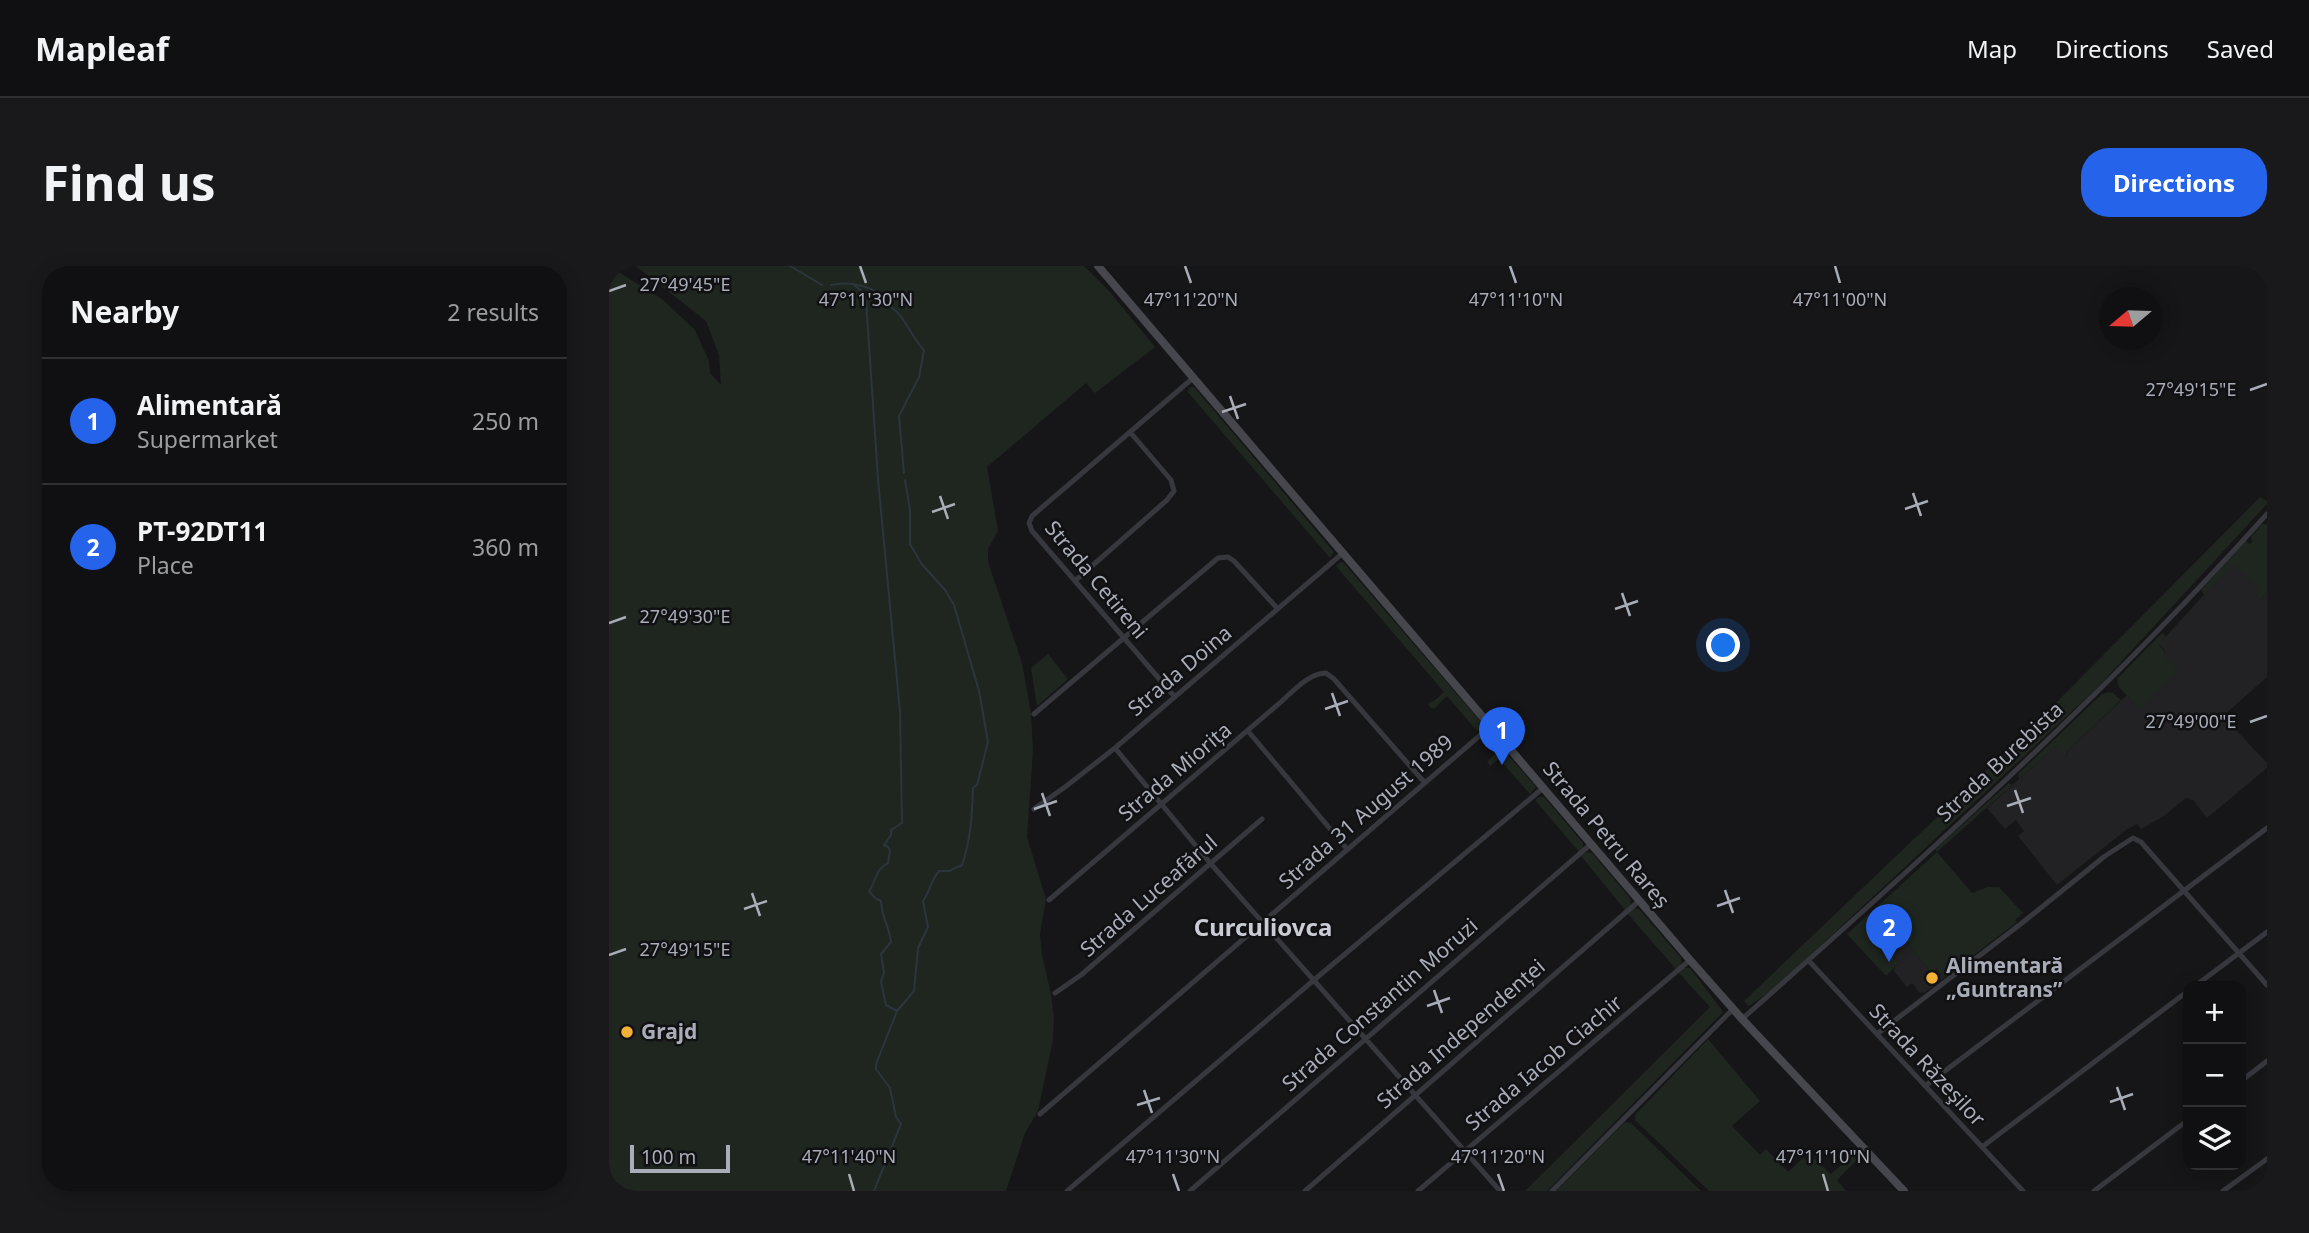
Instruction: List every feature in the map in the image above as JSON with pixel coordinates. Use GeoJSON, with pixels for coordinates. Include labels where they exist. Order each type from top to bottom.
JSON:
{"type":"FeatureCollection","features":[{"type":"Feature","properties":{"kind":"main road","name":"Strada Petru Rareș"},"geometry":{"type":"LineString","coordinates":[[1099,267],[1690,960],[1904,1191]]}},
{"type":"Feature","properties":{"kind":"street","name":"Strada Cetireni"},"geometry":{"type":"LineString","coordinates":[[1174,696],[1032,531],[1030,521],[1193,378]]}},
{"type":"Feature","properties":{"kind":"street"},"geometry":{"type":"LineString","coordinates":[[1076,580],[1174,491],[1171,480],[1130,432]]}},
{"type":"Feature","properties":{"kind":"street","name":"Strada Burebista"},"geometry":{"type":"LineString","coordinates":[[1742,1019],[1809,961],[2124,667],[2267,514]]}},
{"type":"Feature","properties":{"kind":"street","name":"Strada Doina"},"geometry":{"type":"LineString","coordinates":[[1034,809],[1115,747],[1343,553]]}},
{"type":"Feature","properties":{"kind":"street"},"geometry":{"type":"LineString","coordinates":[[1034,714],[1210,563],[1222,557],[1234,561],[1277,608]]}},
{"type":"Feature","properties":{"kind":"street","name":"Strada Miorița"},"geometry":{"type":"LineString","coordinates":[[1049,900],[1315,675],[1324,673],[1334,679],[1425,783]]}},
{"type":"Feature","properties":{"kind":"street","name":"Strada 31 August 1989"},"geometry":{"type":"LineString","coordinates":[[1040,1114],[1490,726]]}},
{"type":"Feature","properties":{"kind":"street"},"geometry":{"type":"LineString","coordinates":[[1248,731],[1347,849]]}},
{"type":"Feature","properties":{"kind":"street"},"geometry":{"type":"LineString","coordinates":[[1115,747],[1211,864],[1500,1191]]}},
{"type":"Feature","properties":{"kind":"street"},"geometry":{"type":"LineString","coordinates":[[1067,1191],[1543,788]]}},
{"type":"Feature","properties":{"kind":"street","name":"Strada Luceafărul"},"geometry":{"type":"LineString","coordinates":[[1055,993],[1081,975],[1262,819]]}},
{"type":"Feature","properties":{"kind":"street"},"geometry":{"type":"LineString","coordinates":[[1925,1086],[2267,828]]}},
{"type":"Feature","properties":{"kind":"street"},"geometry":{"type":"LineString","coordinates":[[1877,1034],[2105,856],[2132,838],[2141,842],[2267,985]]}},
{"type":"Feature","properties":{"kind":"street","name":"Strada Constantin Moruzi"},"geometry":{"type":"LineString","coordinates":[[1190,1191],[1591,844]]}},
{"type":"Feature","properties":{"kind":"street","name":"Strada Independenței"},"geometry":{"type":"LineString","coordinates":[[1305,1191],[1639,901]]}},
{"type":"Feature","properties":{"kind":"street"},"geometry":{"type":"LineString","coordinates":[[2202,981],[2267,932]]}},
{"type":"Feature","properties":{"kind":"street","name":"Strada Iacob Ciachir"},"geometry":{"type":"LineString","coordinates":[[1418,1191],[1690,960]]}},
{"type":"Feature","properties":{"kind":"street","name":"Strada Răzeşilor"},"geometry":{"type":"LineString","coordinates":[[1809,961],[2023,1191]]}},
{"type":"Feature","properties":{"kind":"street"},"geometry":{"type":"LineString","coordinates":[[1982,1147],[2183,995]]}},
{"type":"Feature","properties":{"kind":"street"},"geometry":{"type":"LineString","coordinates":[[1552,1191],[1733,1009]]}},
{"type":"Feature","properties":{"kind":"street"},"geometry":{"type":"LineString","coordinates":[[2246,1077],[2267,1061]]}},
{"type":"Feature","properties":{"kind":"street"},"geometry":{"type":"LineString","coordinates":[[2094,1191],[2183,1124]]}},
{"type":"Feature","properties":{"kind":"street"},"geometry":{"type":"LineString","coordinates":[[2223,1191],[2267,1159]]}},
{"type":"Feature","properties":{"kind":"shaded area"},"geometry":{"type":"Polygon","coordinates":[[[609,266],[662,299],[695,330],[709,361],[710,373],[721,385],[719,355],[706,321],[636,266],[1084,266],[1110,292],[1155,347],[1095,393],[1086,383],[987,467],[998,531],[988,549],[988,562],[1022,663],[1031,713],[1033,751],[1027,837],[1046,899],[1040,934],[1054,1017],[1053,1040],[1038,1111],[1025,1133],[1006,1191],[609,1191],[609,266]]]}},
{"type":"Feature","properties":{"kind":"shaded area"},"geometry":{"type":"Polygon","coordinates":[[[1194,387],[1334,552],[1330,558],[1187,391],[1194,387]]]}},
{"type":"Feature","properties":{"kind":"shaded area"},"geometry":{"type":"Polygon","coordinates":[[[2260,497],[2267,501],[2267,504],[2096,689],[1775,988],[1749,1006],[1744,1001],[2039,720],[2260,497]]]}},
{"type":"Feature","properties":{"kind":"shaded area"},"geometry":{"type":"Polygon","coordinates":[[[2262,524],[2267,524],[2267,593],[2260,600],[2257,598],[2259,588],[2233,564],[2204,595],[2201,590],[2246,541],[2250,544],[2252,542],[2251,537],[2262,524]]]}},
{"type":"Feature","properties":{"kind":"shaded area"},"geometry":{"type":"Polygon","coordinates":[[[1343,562],[1481,722],[1482,727],[1477,731],[1447,696],[1434,709],[1430,707],[1428,703],[1444,692],[1336,566],[1343,562]]]}},
{"type":"Feature","properties":{"kind":"shaded area"},"geometry":{"type":"Polygon","coordinates":[[[2233,563],[2260,588],[2260,600],[2267,593],[2267,677],[2223,716],[2267,763],[2267,768],[2207,818],[2193,800],[2186,798],[2164,816],[2141,829],[2137,824],[2126,830],[2057,885],[2018,836],[2024,831],[2016,820],[2005,829],[1987,808],[2056,746],[2066,757],[2068,750],[2127,695],[2139,708],[2165,651],[2159,644],[2233,563]]]}},
{"type":"Feature","properties":{"kind":"shaded area"},"geometry":{"type":"Polygon","coordinates":[[[2162,633],[2166,636],[2159,645],[2165,652],[2163,654],[2179,671],[2139,708],[2119,687],[2117,679],[2162,633]]]}},
{"type":"Feature","properties":{"kind":"shaded area"},"geometry":{"type":"Polygon","coordinates":[[[1048,654],[1068,679],[1037,706],[1031,668],[1048,654]]]}},
{"type":"Feature","properties":{"kind":"shaded area"},"geometry":{"type":"Polygon","coordinates":[[[2108,692],[2121,700],[2068,750],[2065,758],[2056,746],[2019,779],[2018,774],[2102,694],[2108,692]]]}},
{"type":"Feature","properties":{"kind":"shaded area"},"geometry":{"type":"Polygon","coordinates":[[[1488,737],[1494,739],[1536,787],[1530,794],[1499,759],[1490,766],[1487,762],[1495,754],[1483,740],[1488,737]]]}},
{"type":"Feature","properties":{"kind":"shaded area"},"geometry":{"type":"Polygon","coordinates":[[[2009,783],[2012,785],[1937,852],[1935,849],[2009,783]]]}},
{"type":"Feature","properties":{"kind":"shaded area"},"geometry":{"type":"Polygon","coordinates":[[[1544,797],[1583,843],[1583,849],[1579,852],[1535,800],[1544,797]]]}},
{"type":"Feature","properties":{"kind":"shaded area"},"geometry":{"type":"Polygon","coordinates":[[[1586,852],[1592,853],[1630,898],[1631,905],[1625,910],[1581,856],[1586,852]]]}},
{"type":"Feature","properties":{"kind":"shaded area"},"geometry":{"type":"Polygon","coordinates":[[[1937,852],[1972,893],[1988,887],[1999,887],[2023,913],[2015,920],[2017,922],[1944,978],[1936,968],[1931,972],[1906,942],[1892,955],[1899,963],[1886,976],[1847,934],[1937,852]]]}},
{"type":"Feature","properties":{"kind":"shaded area"},"geometry":{"type":"Polygon","coordinates":[[[1633,908],[1639,909],[1681,958],[1681,965],[1676,969],[1627,913],[1633,908]]]}},
{"type":"Feature","properties":{"kind":"shaded area"},"geometry":{"type":"Polygon","coordinates":[[[1906,942],[1931,972],[1935,968],[1944,978],[1924,993],[1919,992],[1912,983],[1907,987],[1893,970],[1899,963],[1892,955],[1906,942]]]}},
{"type":"Feature","properties":{"kind":"shaded area"},"geometry":{"type":"Polygon","coordinates":[[[1690,968],[1722,1013],[1547,1191],[1525,1191],[1710,1007],[1678,972],[1690,968]]]}},
{"type":"Feature","properties":{"kind":"shaded area"},"geometry":{"type":"Polygon","coordinates":[[[1708,1039],[1760,1101],[1732,1126],[1760,1155],[1766,1149],[1788,1172],[1803,1158],[1811,1162],[1815,1159],[1831,1174],[1855,1153],[1859,1158],[1837,1180],[1846,1191],[1709,1191],[1635,1120],[1635,1115],[1708,1039]]]}},
{"type":"Feature","properties":{"kind":"shaded area"},"geometry":{"type":"Polygon","coordinates":[[[1625,1122],[1631,1123],[1701,1191],[1556,1191],[1625,1122]]]}},
{"type":"Feature","properties":{"kind":"waterway"},"geometry":{"type":"LineString","coordinates":[[790,266],[822,285]]}},
{"type":"Feature","properties":{"kind":"waterway"},"geometry":{"type":"LineString","coordinates":[[831,285],[853,284],[876,292],[884,303],[891,306],[901,317],[924,350],[919,377],[899,416],[904,473]]}},
{"type":"Feature","properties":{"kind":"waterway"},"geometry":{"type":"LineString","coordinates":[[854,285],[863,292],[866,300],[878,479],[900,712],[902,823],[891,830],[891,835],[884,845],[890,851],[888,863],[878,872],[869,891],[881,901],[890,936],[891,942],[881,954],[884,973],[881,982],[886,1005],[897,1011]]}},
{"type":"Feature","properties":{"kind":"waterway"},"geometry":{"type":"LineString","coordinates":[[874,1191],[901,1124],[896,1117],[890,1088],[876,1069],[876,1064],[897,1011],[914,991],[918,948],[928,927],[923,901],[939,871],[949,871],[962,865],[969,836],[973,788],[977,785],[988,742],[979,691],[954,605],[945,590],[921,563],[910,544],[910,510],[905,480]]}},
{"type":"Feature","properties":{"kind":"place","name":"Alimentară"},"geometry":{"type":"Point","coordinates":[1502,765]}},
{"type":"Feature","properties":{"kind":"place","name":"PT-92DT11"},"geometry":{"type":"Point","coordinates":[1889,962]}},
{"type":"Feature","properties":{"kind":"place","name":"Alimentară „Guntrans”"},"geometry":{"type":"Point","coordinates":[1932,978]}},
{"type":"Feature","properties":{"kind":"place","name":"Grajd"},"geometry":{"type":"Point","coordinates":[627,1032]}},
{"type":"Feature","properties":{"kind":"district","name":"Curculiovca"},"geometry":{"type":"Point","coordinates":[1263,928]}}]}
